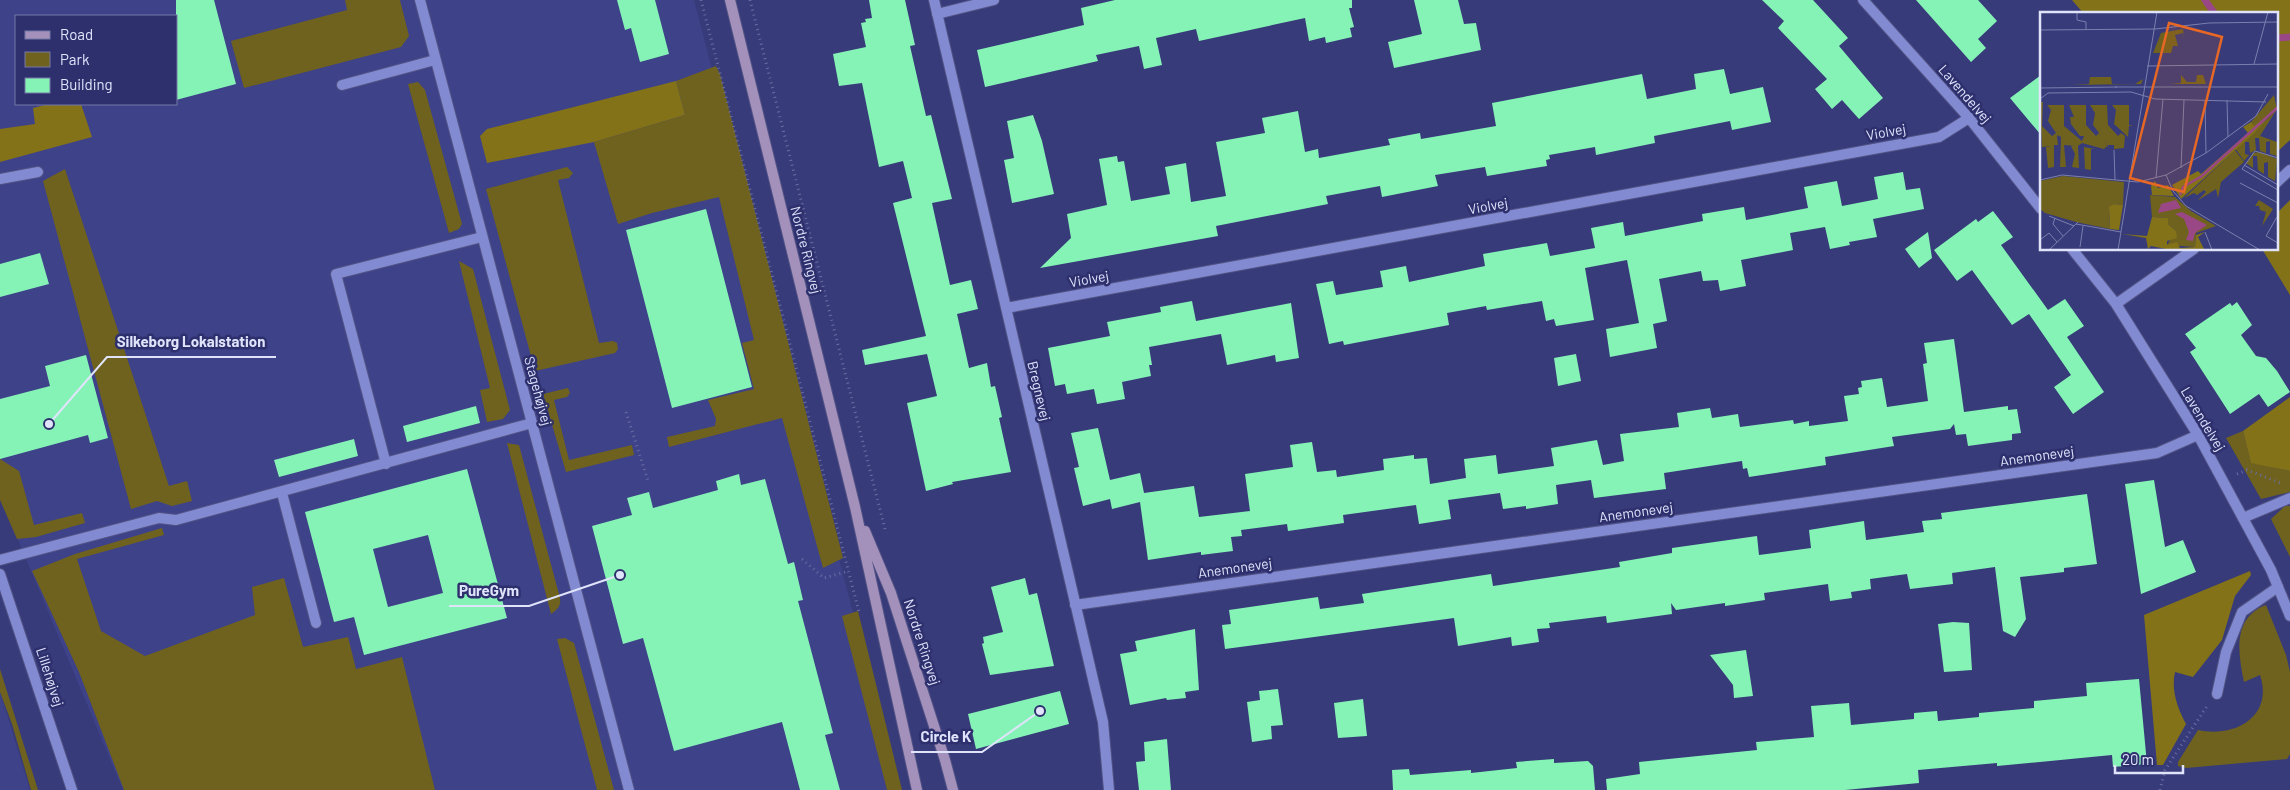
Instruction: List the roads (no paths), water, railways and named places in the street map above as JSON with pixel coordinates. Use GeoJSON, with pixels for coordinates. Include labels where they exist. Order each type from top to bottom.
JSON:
{"type":"FeatureCollection","features":[{"type":"Feature","properties":{"kind":"main road","name":"Nordre Ringvej"},"geometry":{"type":"LineString","coordinates":[[730,0],[855,506],[917,790]]}},
{"type":"Feature","properties":{"kind":"main road","name":"Nordre Ringvej"},"geometry":{"type":"LineString","coordinates":[[855,506],[891,593],[953,790]]}},
{"type":"Feature","properties":{"kind":"street","name":"Stagehøjvej"},"geometry":{"type":"LineString","coordinates":[[420,0],[629,790]]}},
{"type":"Feature","properties":{"kind":"street","name":"Bregnevej"},"geometry":{"type":"LineString","coordinates":[[934,0],[1103,722],[1109,790]]}},
{"type":"Feature","properties":{"kind":"street"},"geometry":{"type":"LineString","coordinates":[[937,14],[994,0]]}},
{"type":"Feature","properties":{"kind":"street","name":"Lavendelvej"},"geometry":{"type":"LineString","coordinates":[[1863,0],[1969,118],[2040,209]]}},
{"type":"Feature","properties":{"kind":"street"},"geometry":{"type":"LineString","coordinates":[[342,85],[436,60]]}},
{"type":"Feature","properties":{"kind":"street","name":"Violvej"},"geometry":{"type":"LineString","coordinates":[[1006,308],[1940,137],[1969,118]]}},
{"type":"Feature","properties":{"kind":"street"},"geometry":{"type":"LineString","coordinates":[[2278,181],[2290,170]]}},
{"type":"Feature","properties":{"kind":"street"},"geometry":{"type":"LineString","coordinates":[[0,179],[38,172]]}},
{"type":"Feature","properties":{"kind":"street"},"geometry":{"type":"LineString","coordinates":[[386,464],[336,274],[482,237]]}},
{"type":"Feature","properties":{"kind":"street","name":"Lavendelvej"},"geometry":{"type":"LineString","coordinates":[[2073,250],[2116,304],[2198,435],[2243,518],[2278,587],[2290,616]]}},
{"type":"Feature","properties":{"kind":"street"},"geometry":{"type":"LineString","coordinates":[[2116,304],[2193,250]]}},
{"type":"Feature","properties":{"kind":"street"},"geometry":{"type":"LineString","coordinates":[[0,560],[159,518],[176,520],[282,493],[532,423]]}},
{"type":"Feature","properties":{"kind":"street","name":"Anemonevej"},"geometry":{"type":"LineString","coordinates":[[1075,605],[2157,452],[2198,435]]}},
{"type":"Feature","properties":{"kind":"street"},"geometry":{"type":"LineString","coordinates":[[282,493],[316,623]]}},
{"type":"Feature","properties":{"kind":"street"},"geometry":{"type":"LineString","coordinates":[[2243,518],[2290,498]]}},
{"type":"Feature","properties":{"kind":"street","name":"Lillehøjvej"},"geometry":{"type":"LineString","coordinates":[[0,574],[72,790]]}},
{"type":"Feature","properties":{"kind":"street"},"geometry":{"type":"LineString","coordinates":[[2217,694],[2226,652],[2242,612],[2278,587]]}},
{"type":"Feature","properties":{"kind":"waterway"},"geometry":{"type":"LineString","coordinates":[[2205,0],[2214,12]]}},
{"type":"Feature","properties":{"kind":"waterway"},"geometry":{"type":"LineString","coordinates":[[2278,38],[2290,37]]}},
{"type":"Feature","properties":{"kind":"place","name":"Silkeborg Lokalstation"},"geometry":{"type":"Point","coordinates":[49,424]}},
{"type":"Feature","properties":{"kind":"place","name":"PureGym"},"geometry":{"type":"Point","coordinates":[620,575]}},
{"type":"Feature","properties":{"kind":"place","name":"Circle K"},"geometry":{"type":"Point","coordinates":[1040,711]}}]}
